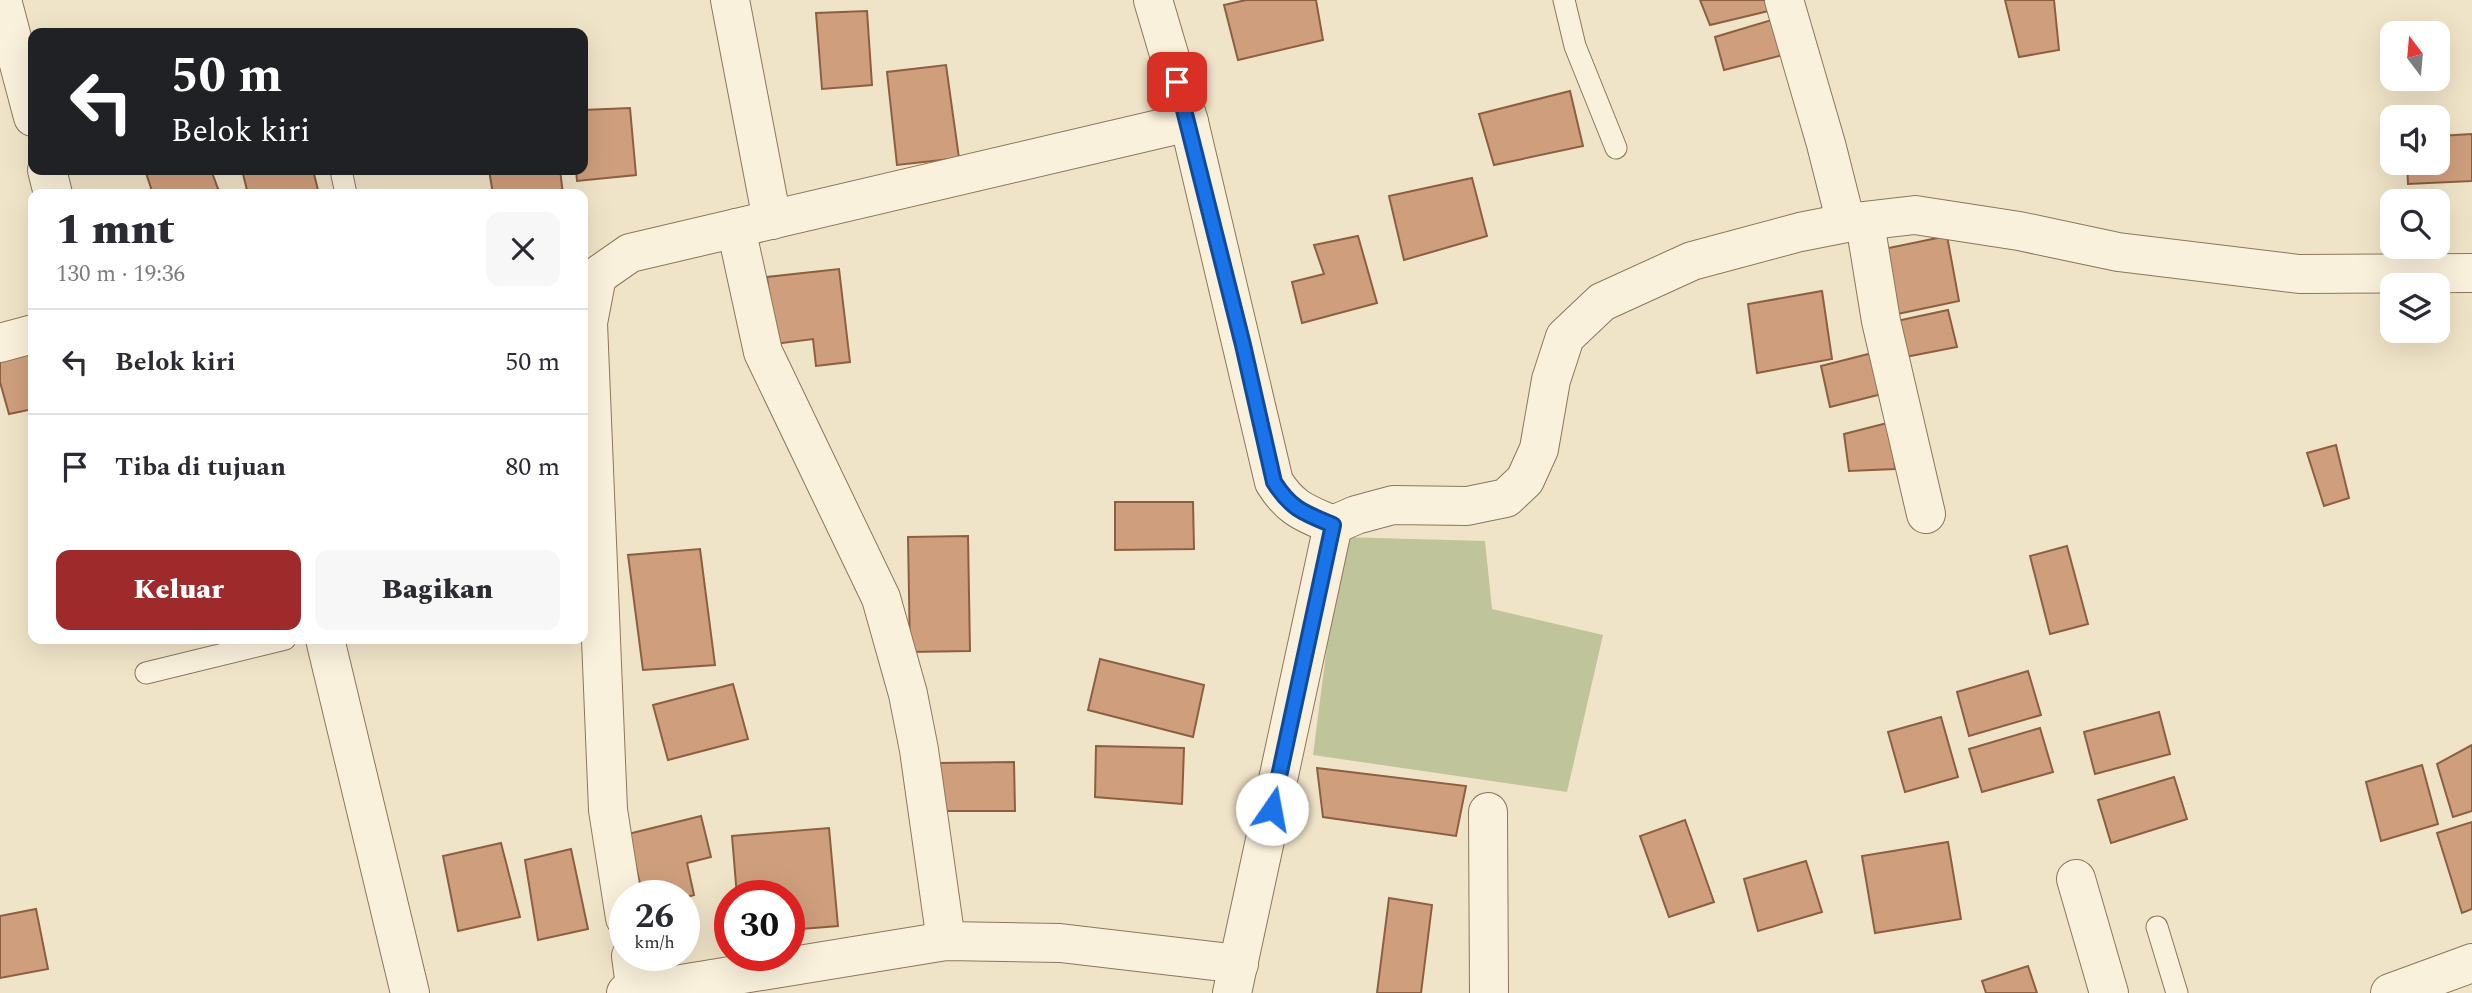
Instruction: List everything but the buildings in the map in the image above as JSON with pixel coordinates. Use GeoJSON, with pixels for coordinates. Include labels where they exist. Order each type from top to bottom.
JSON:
{"type":"FeatureCollection","features":[{"type":"Feature","properties":{"kind":"street"},"geometry":{"type":"LineString","coordinates":[[2,0],[28,98]]}},
{"type":"Feature","properties":{"kind":"street"},"geometry":{"type":"LineString","coordinates":[[730,0],[754,224],[763,352],[881,598],[908,694],[919,750],[946,941]]}},
{"type":"Feature","properties":{"kind":"street"},"geometry":{"type":"LineString","coordinates":[[1153,0],[1189,122],[1274,482],[1284,499],[1298,510],[1333,525],[1356,514],[1393,505],[1467,506],[1506,498],[1525,480],[1539,449],[1551,380],[1565,337],[1602,302],[1692,261],[1800,232],[1915,215],[2019,231],[2118,252],[2299,274],[2472,273]]}},
{"type":"Feature","properties":{"kind":"street"},"geometry":{"type":"LineString","coordinates":[[1784,0],[1826,144],[1856,223],[1926,514]]}},
{"type":"Feature","properties":{"kind":"street"},"geometry":{"type":"LineString","coordinates":[[619,880],[607,810],[589,323],[590,277],[630,253],[1189,122]]}},
{"type":"Feature","properties":{"kind":"street"},"geometry":{"type":"LineString","coordinates":[[0,344],[28,336]]}},
{"type":"Feature","properties":{"kind":"street"},"geometry":{"type":"LineString","coordinates":[[632,983],[946,941],[1060,943],[1235,979],[1333,525]]}},
{"type":"Feature","properties":{"kind":"street"},"geometry":{"type":"LineString","coordinates":[[326,644],[410,993]]}},
{"type":"Feature","properties":{"kind":"street"},"geometry":{"type":"LineString","coordinates":[[1489,812],[1489,993]]}},
{"type":"Feature","properties":{"kind":"street"},"geometry":{"type":"LineString","coordinates":[[2076,878],[2109,993]]}},
{"type":"Feature","properties":{"kind":"street"},"geometry":{"type":"LineString","coordinates":[[2390,993],[2472,963]]}},
{"type":"Feature","properties":{"kind":"lane"},"geometry":{"type":"LineString","coordinates":[[1564,0],[1576,46],[1616,148]]}},
{"type":"Feature","properties":{"kind":"lane"},"geometry":{"type":"LineString","coordinates":[[146,673],[265,644]]}},
{"type":"Feature","properties":{"kind":"lane"},"geometry":{"type":"LineString","coordinates":[[2157,926],[2177,993]]}},
{"type":"Feature","properties":{"kind":"green space"},"geometry":{"type":"Polygon","coordinates":[[[1341,537],[1485,541],[1492,609],[1603,635],[1567,792],[1313,755],[1341,537]]]}},
{"type":"Feature","properties":{"kind":"route"},"geometry":{"type":"LineString","coordinates":[[1177,82],[1189,122],[1274,482],[1284,499],[1298,510],[1333,525],[1272,809]]}}]}
